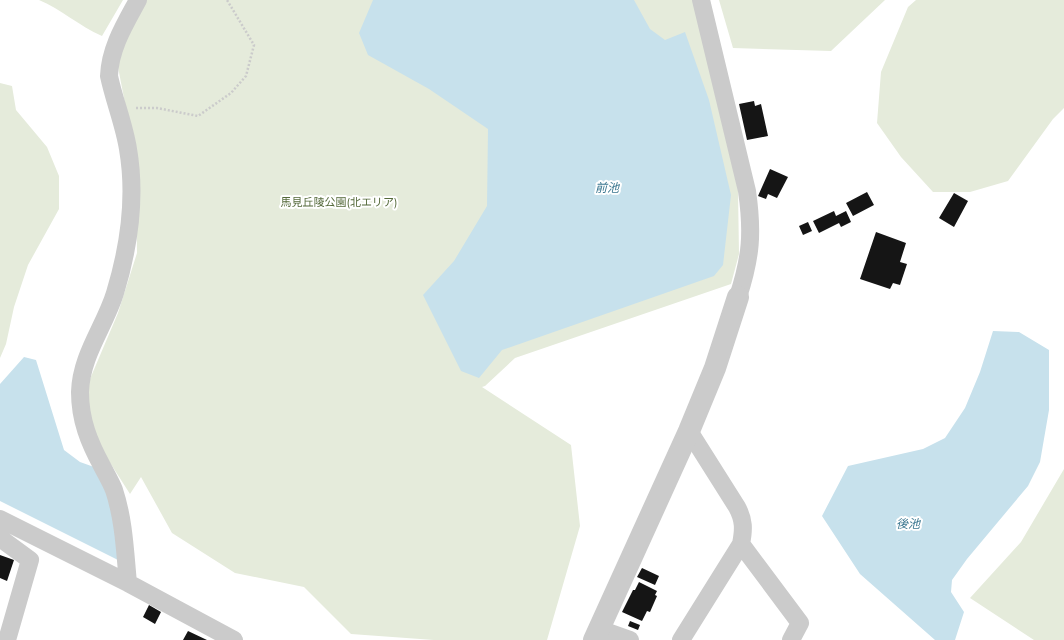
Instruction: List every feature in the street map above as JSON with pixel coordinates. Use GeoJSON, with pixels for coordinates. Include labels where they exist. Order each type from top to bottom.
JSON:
{"type":"FeatureCollection","features":[{"type":"Feature","properties":{"kind":"street"},"geometry":{"type":"LineString","coordinates":[[128,583],[120,510],[113,488],[85,430],[81,411],[80,391],[82,373],[88,356],[115,294],[123,265],[128,237],[130,176],[128,149],[109,76],[110,64],[119,36],[138,0]]}},
{"type":"Feature","properties":{"kind":"street"},"geometry":{"type":"LineString","coordinates":[[630,640],[597,635],[689,431],[715,368],[747,269],[751,241],[750,212],[747,191],[701,0]]}},
{"type":"Feature","properties":{"kind":"street"},"geometry":{"type":"LineString","coordinates":[[681,640],[740,544],[744,531],[743,518],[689,431]]}},
{"type":"Feature","properties":{"kind":"street"},"geometry":{"type":"LineString","coordinates":[[0,519],[128,583],[234,640]]}},
{"type":"Feature","properties":{"kind":"street"},"geometry":{"type":"LineString","coordinates":[[0,538],[30,560],[7,640]]}},
{"type":"Feature","properties":{"kind":"street"},"geometry":{"type":"LineString","coordinates":[[740,544],[800,623],[791,640]]}},
{"type":"Feature","properties":{"kind":"path"},"geometry":{"type":"LineString","coordinates":[[117,107],[157,108],[198,116],[231,93],[246,76],[254,45],[227,0]]}},
{"type":"Feature","properties":{"kind":"green space"},"geometry":{"type":"Polygon","coordinates":[[[39,0],[123,0],[102,36],[39,0]]]}},
{"type":"Feature","properties":{"kind":"green space","name":"馬見丘陵公園(北エリア)"},"geometry":{"type":"Polygon","coordinates":[[[143,0],[695,0],[738,190],[739,254],[731,284],[515,358],[485,386],[482,387],[571,445],[580,526],[547,640],[434,640],[351,634],[304,587],[235,573],[172,533],[141,477],[130,494],[91,433],[87,386],[118,313],[137,253],[136,160],[117,62],[143,0]]]}},
{"type":"Feature","properties":{"kind":"green space"},"geometry":{"type":"Polygon","coordinates":[[[719,0],[885,0],[831,51],[733,48],[719,0]]]}},
{"type":"Feature","properties":{"kind":"green space"},"geometry":{"type":"Polygon","coordinates":[[[916,0],[1064,0],[1064,108],[1053,119],[1008,181],[970,192],[933,192],[901,157],[877,123],[881,72],[908,7],[916,0]]]}},
{"type":"Feature","properties":{"kind":"green space"},"geometry":{"type":"Polygon","coordinates":[[[0,83],[12,86],[16,110],[47,147],[59,176],[59,209],[28,265],[14,307],[6,344],[0,358],[0,83]]]}},
{"type":"Feature","properties":{"kind":"green space"},"geometry":{"type":"Polygon","coordinates":[[[1064,469],[1064,640],[1034,640],[970,598],[1021,542],[1064,469]]]}},
{"type":"Feature","properties":{"kind":"water","name":"前池"},"geometry":{"type":"Polygon","coordinates":[[[373,0],[634,0],[650,29],[665,40],[685,32],[709,100],[731,195],[723,265],[714,276],[502,350],[479,378],[461,371],[423,295],[454,261],[487,206],[488,129],[429,89],[368,55],[359,33],[373,0]]]}},
{"type":"Feature","properties":{"kind":"water","name":"後池"},"geometry":{"type":"Polygon","coordinates":[[[993,331],[1019,332],[1049,350],[1049,410],[1040,462],[1028,486],[967,559],[952,580],[951,592],[964,612],[955,640],[935,640],[860,574],[822,516],[848,466],[923,449],[945,438],[965,408],[980,372],[993,331]]]}},
{"type":"Feature","properties":{"kind":"water"},"geometry":{"type":"Polygon","coordinates":[[[24,357],[36,360],[64,450],[80,462],[94,467],[116,503],[120,561],[0,501],[0,384],[24,357]]]}},
{"type":"Feature","properties":{"kind":"building"},"geometry":{"type":"Polygon","coordinates":[[[754,101],[755,106],[761,104],[768,136],[747,140],[739,104],[754,101]]]}},
{"type":"Feature","properties":{"kind":"building"},"geometry":{"type":"Polygon","coordinates":[[[770,169],[788,177],[777,198],[768,194],[766,199],[758,196],[770,169]]]}},
{"type":"Feature","properties":{"kind":"building"},"geometry":{"type":"Polygon","coordinates":[[[867,192],[874,205],[853,216],[846,203],[867,192]]]}},
{"type":"Feature","properties":{"kind":"building"},"geometry":{"type":"Polygon","coordinates":[[[954,193],[968,201],[954,227],[939,218],[954,193]]]}},
{"type":"Feature","properties":{"kind":"building"},"geometry":{"type":"Polygon","coordinates":[[[834,211],[836,216],[846,211],[851,222],[841,227],[839,223],[819,233],[813,221],[834,211]]]}},
{"type":"Feature","properties":{"kind":"building"},"geometry":{"type":"Polygon","coordinates":[[[808,222],[812,231],[803,235],[799,226],[808,222]]]}},
{"type":"Feature","properties":{"kind":"building"},"geometry":{"type":"Polygon","coordinates":[[[876,232],[906,243],[900,262],[907,264],[900,285],[893,283],[890,289],[860,279],[876,232]]]}},
{"type":"Feature","properties":{"kind":"building"},"geometry":{"type":"Polygon","coordinates":[[[0,555],[14,560],[7,581],[0,578],[0,555]]]}},
{"type":"Feature","properties":{"kind":"building"},"geometry":{"type":"Polygon","coordinates":[[[642,568],[659,576],[655,585],[637,577],[642,568]]]}},
{"type":"Feature","properties":{"kind":"building"},"geometry":{"type":"Polygon","coordinates":[[[639,582],[657,591],[655,595],[657,596],[650,612],[647,611],[642,621],[622,612],[633,590],[635,590],[639,582]]]}},
{"type":"Feature","properties":{"kind":"building"},"geometry":{"type":"Polygon","coordinates":[[[149,605],[161,612],[155,624],[143,617],[149,605]]]}},
{"type":"Feature","properties":{"kind":"building"},"geometry":{"type":"Polygon","coordinates":[[[630,621],[640,625],[638,630],[628,626],[630,621]]]}},
{"type":"Feature","properties":{"kind":"building"},"geometry":{"type":"Polygon","coordinates":[[[188,631],[207,640],[183,640],[188,631]]]}}]}
